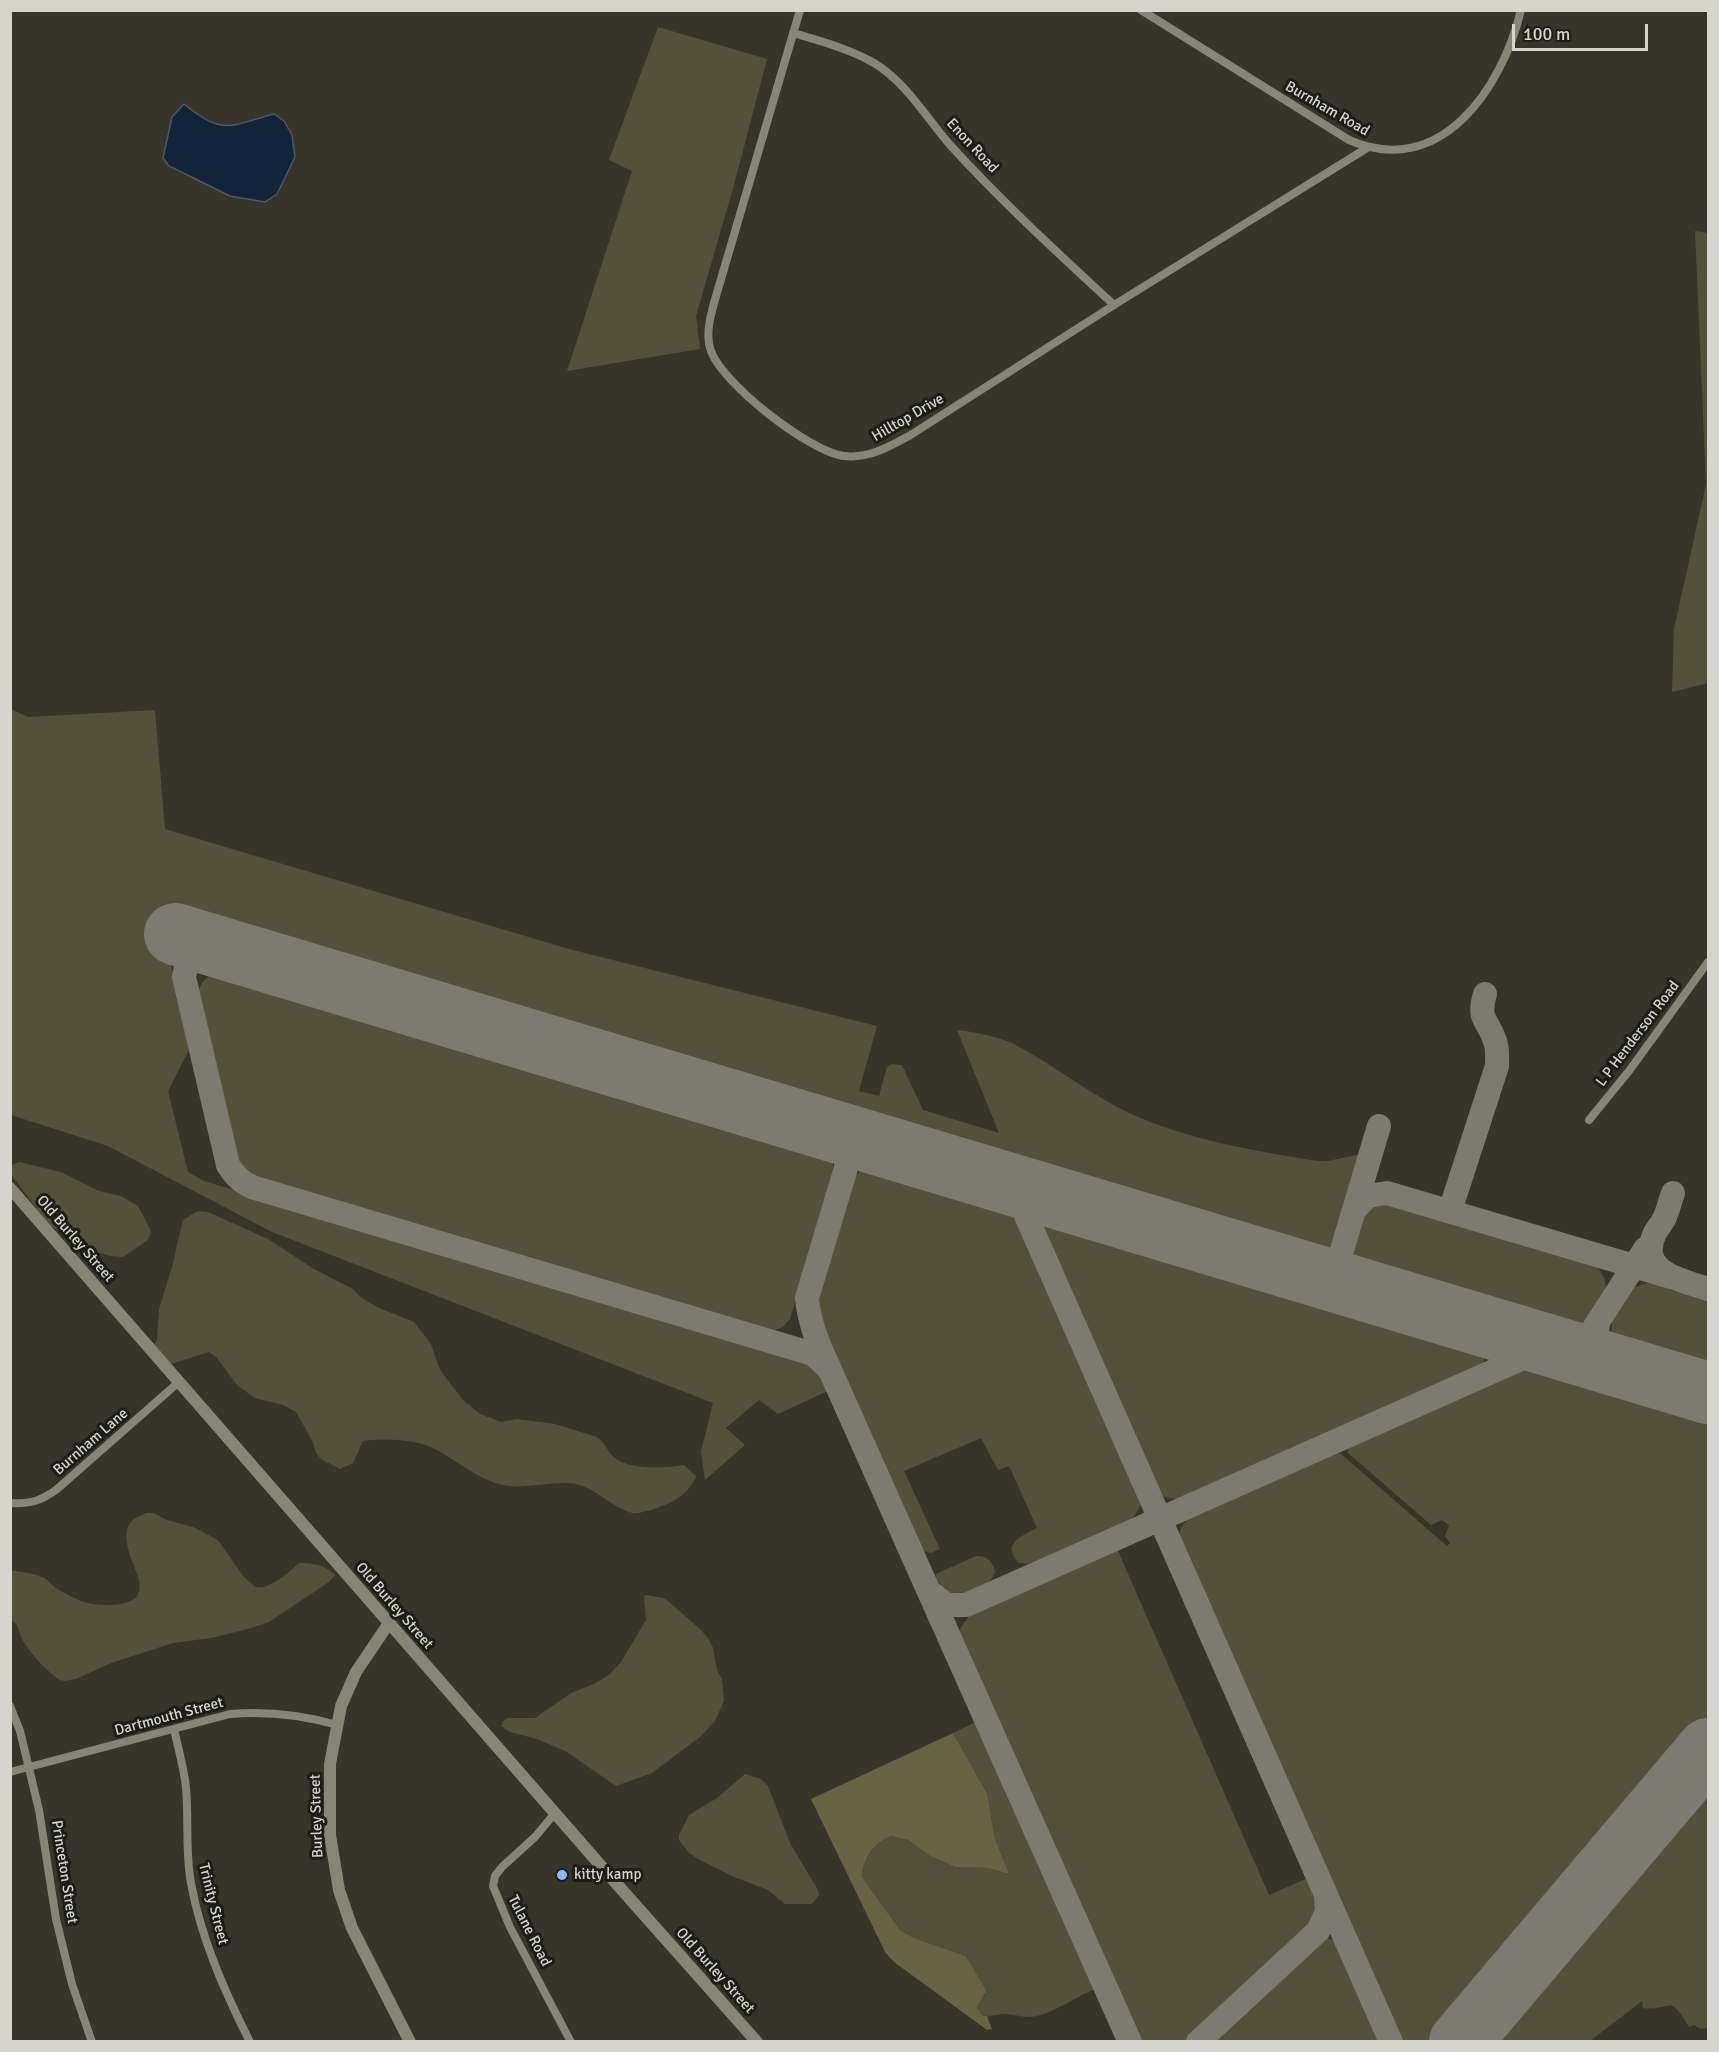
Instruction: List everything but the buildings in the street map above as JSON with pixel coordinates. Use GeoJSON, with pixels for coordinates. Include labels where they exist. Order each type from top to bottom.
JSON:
{"type":"FeatureCollection","features":[{"type":"Feature","properties":{"kind":"main road","name":"Old Burley Street"},"geometry":{"type":"LineString","coordinates":[[10,1188],[758,2042]]}},
{"type":"Feature","properties":{"kind":"main road","name":"Burley Street"},"geometry":{"type":"LineString","coordinates":[[389,1623],[356,1672],[341,1706],[330,1764],[330,1835],[339,1890],[352,1928],[410,2042]]}},
{"type":"Feature","properties":{"kind":"street","name":"Hilltop Drive"},"geometry":{"type":"LineString","coordinates":[[800,10],[714,303],[708,334],[710,349],[718,365],[734,384],[786,427],[836,455],[872,454],[909,436],[1113,305],[1367,148]]}},
{"type":"Feature","properties":{"kind":"street","name":"Burnham Road"},"geometry":{"type":"LineString","coordinates":[[1141,10],[1257,85],[1349,140],[1367,148],[1380,150],[1403,149],[1436,139],[1468,116],[1496,74],[1512,39],[1521,10]]}},
{"type":"Feature","properties":{"kind":"street","name":"Enon Road"},"geometry":{"type":"LineString","coordinates":[[793,33],[860,56],[892,77],[951,145],[1020,217],[1113,305]]}},
{"type":"Feature","properties":{"kind":"street","name":"L P Henderson Road"},"geometry":{"type":"LineString","coordinates":[[1588,1120],[1629,1071],[1708,962]]}},
{"type":"Feature","properties":{"kind":"street","name":"Burnham Lane"},"geometry":{"type":"LineString","coordinates":[[10,1503],[28,1504],[45,1498],[180,1381]]}},
{"type":"Feature","properties":{"kind":"street","name":"Princeton Street"},"geometry":{"type":"LineString","coordinates":[[10,1706],[20,1731],[45,1837],[49,1875],[72,1984],[92,2042]]}},
{"type":"Feature","properties":{"kind":"street","name":"Dartmouth Street"},"geometry":{"type":"LineString","coordinates":[[10,1772],[230,1714],[251,1712],[310,1717],[337,1725]]}},
{"type":"Feature","properties":{"kind":"street","name":"Trinity Street"},"geometry":{"type":"LineString","coordinates":[[174,1730],[186,1787],[191,1883],[204,1935],[250,2042]]}},
{"type":"Feature","properties":{"kind":"street","name":"Tulane Road"},"geometry":{"type":"LineString","coordinates":[[555,1812],[535,1838],[502,1867],[495,1876],[493,1886],[510,1927],[571,2042]]}},
{"type":"Feature","properties":{"kind":"shaded area"},"geometry":{"type":"Polygon","coordinates":[[[658,27],[767,59],[696,316],[700,349],[567,371],[632,171],[609,160],[658,27]]]}},
{"type":"Feature","properties":{"kind":"shaded area"},"geometry":{"type":"Polygon","coordinates":[[[1695,231],[1708,233],[1708,683],[1672,692],[1674,629],[1706,484],[1695,231]]]}},
{"type":"Feature","properties":{"kind":"shaded area"},"geometry":{"type":"Polygon","coordinates":[[[11,709],[28,717],[155,710],[165,829],[569,949],[877,1026],[859,1091],[879,1096],[887,1067],[891,1064],[902,1065],[923,1110],[999,1133],[957,1030],[992,1036],[1012,1043],[1126,1111],[1186,1134],[1229,1145],[1317,1161],[1361,1154],[1341,1229],[1331,1247],[1311,1252],[179,915],[169,956],[191,1046],[168,1091],[188,1172],[204,1181],[811,1361],[830,1390],[778,1414],[759,1400],[726,1428],[745,1445],[705,1480],[701,1452],[713,1403],[272,1232],[108,1146],[11,1115],[11,709]]]}},
{"type":"Feature","properties":{"kind":"shaded area"},"geometry":{"type":"Polygon","coordinates":[[[222,971],[825,1150],[833,1164],[833,1176],[790,1319],[783,1327],[770,1332],[248,1176],[238,1165],[197,996],[200,986],[206,979],[213,973],[222,971]]]}},
{"type":"Feature","properties":{"kind":"shaded area"},"geometry":{"type":"Polygon","coordinates":[[[19,1162],[61,1172],[99,1191],[121,1196],[138,1206],[151,1231],[148,1240],[123,1257],[85,1249],[48,1224],[11,1174],[10,1166],[19,1162]]]}},
{"type":"Feature","properties":{"kind":"shaded area"},"geometry":{"type":"Polygon","coordinates":[[[874,1165],[1005,1204],[1013,1210],[1140,1496],[1140,1506],[1132,1520],[1035,1564],[1019,1563],[1014,1556],[1012,1546],[1015,1541],[1037,1528],[1009,1466],[998,1470],[981,1438],[904,1471],[940,1549],[931,1553],[921,1550],[819,1315],[820,1289],[854,1178],[863,1168],[874,1165]]]}},
{"type":"Feature","properties":{"kind":"shaded area"},"geometry":{"type":"Polygon","coordinates":[[[1384,1203],[1392,1203],[1595,1263],[1605,1280],[1606,1288],[1597,1313],[1584,1325],[1569,1330],[1366,1269],[1359,1264],[1351,1252],[1355,1236],[1360,1222],[1369,1210],[1384,1203]]]}},
{"type":"Feature","properties":{"kind":"shaded area"},"geometry":{"type":"Polygon","coordinates":[[[198,1211],[208,1212],[268,1239],[314,1269],[353,1289],[360,1297],[379,1308],[414,1322],[431,1344],[443,1374],[463,1400],[480,1414],[501,1422],[517,1419],[555,1424],[597,1437],[616,1459],[631,1465],[659,1467],[684,1465],[696,1476],[693,1483],[671,1502],[651,1510],[635,1513],[618,1507],[576,1484],[503,1485],[476,1474],[435,1449],[410,1441],[363,1441],[353,1463],[340,1469],[321,1459],[296,1412],[283,1405],[255,1398],[238,1386],[216,1357],[209,1352],[165,1364],[152,1350],[157,1339],[159,1309],[183,1220],[198,1211]]]}},
{"type":"Feature","properties":{"kind":"shaded area"},"geometry":{"type":"Polygon","coordinates":[[[1051,1219],[1480,1347],[1485,1354],[1484,1362],[1479,1367],[1181,1499],[1168,1498],[1152,1486],[1041,1234],[1039,1228],[1041,1223],[1051,1219]]]}},
{"type":"Feature","properties":{"kind":"shaded area"},"geometry":{"type":"Polygon","coordinates":[[[1657,1282],[1708,1297],[1708,1371],[1625,1346],[1617,1340],[1611,1325],[1612,1316],[1620,1300],[1637,1287],[1657,1282]]]}},
{"type":"Feature","properties":{"kind":"shaded area"},"geometry":{"type":"Polygon","coordinates":[[[1535,1366],[1549,1367],[1708,1415],[1708,1716],[1434,2040],[1401,2041],[1394,2031],[1180,1547],[1180,1533],[1186,1521],[1194,1515],[1337,1453],[1341,1454],[1447,1546],[1450,1543],[1445,1536],[1449,1525],[1442,1520],[1431,1525],[1348,1453],[1348,1448],[1535,1366]]]}},
{"type":"Feature","properties":{"kind":"shaded area"},"geometry":{"type":"Polygon","coordinates":[[[147,1513],[193,1527],[218,1540],[243,1576],[255,1587],[273,1583],[299,1563],[319,1565],[335,1575],[329,1582],[269,1622],[211,1638],[173,1643],[111,1663],[76,1679],[60,1680],[32,1654],[23,1641],[16,1624],[11,1620],[11,1570],[42,1577],[62,1592],[86,1603],[107,1605],[127,1602],[137,1596],[140,1586],[126,1534],[133,1520],[147,1513]]]}},
{"type":"Feature","properties":{"kind":"shaded area"},"geometry":{"type":"Polygon","coordinates":[[[1118,1551],[1269,1895],[1310,1877],[1320,1906],[1314,1925],[1188,2041],[1138,2041],[959,1635],[961,1627],[970,1615],[1118,1551]]]}},
{"type":"Feature","properties":{"kind":"shaded area"},"geometry":{"type":"Polygon","coordinates":[[[976,1556],[986,1558],[991,1562],[995,1572],[991,1580],[975,1591],[957,1596],[940,1589],[935,1581],[936,1574],[976,1556]]]}},
{"type":"Feature","properties":{"kind":"shaded area"},"geometry":{"type":"Polygon","coordinates":[[[644,1596],[668,1601],[701,1630],[713,1648],[717,1670],[722,1679],[724,1701],[715,1721],[700,1737],[652,1773],[616,1786],[567,1752],[537,1739],[510,1732],[501,1726],[507,1718],[535,1718],[571,1693],[596,1683],[610,1674],[621,1662],[646,1620],[644,1596]]]}},
{"type":"Feature","properties":{"kind":"shaded area"},"geometry":{"type":"Polygon","coordinates":[[[976,1722],[1096,1989],[1054,2010],[1036,2016],[1005,2014],[986,2016],[979,2012],[977,2008],[986,1993],[985,1988],[966,1956],[914,1938],[900,1930],[862,1877],[867,1857],[880,1842],[892,1836],[908,1840],[930,1856],[955,1867],[987,1868],[1008,1874],[995,1839],[987,1793],[953,1733],[976,1722]]]}},
{"type":"Feature","properties":{"kind":"shaded area"},"geometry":{"type":"Polygon","coordinates":[[[953,1733],[987,1793],[995,1839],[1009,1874],[987,1868],[955,1867],[930,1856],[908,1840],[892,1836],[880,1842],[867,1857],[862,1877],[900,1930],[914,1938],[966,1956],[985,1988],[986,1992],[977,2008],[982,2015],[987,2016],[992,2029],[987,2030],[894,1962],[885,1952],[811,1799],[953,1733]]]}},
{"type":"Feature","properties":{"kind":"shaded area"},"geometry":{"type":"Polygon","coordinates":[[[745,1774],[761,1779],[768,1786],[790,1843],[818,1890],[819,1895],[812,1904],[785,1904],[768,1890],[698,1859],[689,1853],[679,1840],[679,1835],[689,1815],[717,1798],[745,1774]]]}},
{"type":"Feature","properties":{"kind":"shaded area"},"geometry":{"type":"Polygon","coordinates":[[[1708,1782],[1708,2028],[1701,2029],[1694,2025],[1689,2027],[1673,2006],[1643,2008],[1642,2001],[1590,2041],[1489,2041],[1708,1782]]]}},
{"type":"Feature","properties":{"kind":"shaded area"},"geometry":{"type":"Polygon","coordinates":[[[1327,1938],[1336,1941],[1381,2041],[1210,2041],[1319,1942],[1327,1938]]]}},
{"type":"Feature","properties":{"kind":"water"},"geometry":{"type":"Polygon","coordinates":[[[184,104],[208,121],[218,124],[236,125],[274,114],[284,121],[292,135],[295,157],[277,194],[265,202],[230,196],[169,166],[163,158],[172,117],[184,104]]]}},
{"type":"Feature","properties":{"kind":"taxiway"},"geometry":{"type":"LineString","coordinates":[[212,946],[188,957],[184,977],[228,1165],[244,1183],[813,1354],[830,1370],[1130,2042]]}},
{"type":"Feature","properties":{"kind":"taxiway"},"geometry":{"type":"LineString","coordinates":[[1450,1211],[1497,1066],[1496,1044],[1482,1010],[1485,994]]}},
{"type":"Feature","properties":{"kind":"taxiway"},"geometry":{"type":"LineString","coordinates":[[1316,1275],[1332,1270],[1339,1260],[1379,1126]]}},
{"type":"Feature","properties":{"kind":"taxiway"},"geometry":{"type":"LineString","coordinates":[[829,1367],[815,1334],[807,1298],[855,1138]]}},
{"type":"Feature","properties":{"kind":"taxiway"},"geometry":{"type":"LineString","coordinates":[[1012,1184],[1391,2042]]}},
{"type":"Feature","properties":{"kind":"taxiway"},"geometry":{"type":"LineString","coordinates":[[1354,1210],[1368,1196],[1387,1193],[1671,1277]]}},
{"type":"Feature","properties":{"kind":"taxiway"},"geometry":{"type":"LineString","coordinates":[[1673,1193],[1663,1221],[1654,1235],[1651,1248],[1652,1258],[1666,1273],[1708,1289]]}},
{"type":"Feature","properties":{"kind":"taxiway"},"geometry":{"type":"LineString","coordinates":[[1557,1348],[1579,1343],[1590,1334],[1645,1249]]}},
{"type":"Feature","properties":{"kind":"taxiway"},"geometry":{"type":"LineString","coordinates":[[1339,1260],[1340,1274],[1350,1286]]}},
{"type":"Feature","properties":{"kind":"taxiway"},"geometry":{"type":"LineString","coordinates":[[1599,1320],[1597,1333],[1599,1345],[1604,1355],[1614,1364]]}},
{"type":"Feature","properties":{"kind":"taxiway"},"geometry":{"type":"LineString","coordinates":[[1495,1329],[1504,1337],[1510,1351],[1502,1367]]}},
{"type":"Feature","properties":{"kind":"taxiway"},"geometry":{"type":"LineString","coordinates":[[931,1593],[947,1605],[966,1605],[1539,1351],[1561,1349]]}},
{"type":"Feature","properties":{"kind":"taxiway"},"geometry":{"type":"LineString","coordinates":[[1198,2042],[1318,1931],[1327,1912],[1326,1896]]}},
{"type":"Feature","properties":{"kind":"runway"},"geometry":{"type":"LineString","coordinates":[[175,934],[1708,1393]]}},
{"type":"Feature","properties":{"kind":"runway"},"geometry":{"type":"LineString","coordinates":[[1460,2042],[1708,1749]]}},
{"type":"Feature","properties":{"kind":"place","name":"kitty kamp"},"geometry":{"type":"Point","coordinates":[562,1875]}}]}
